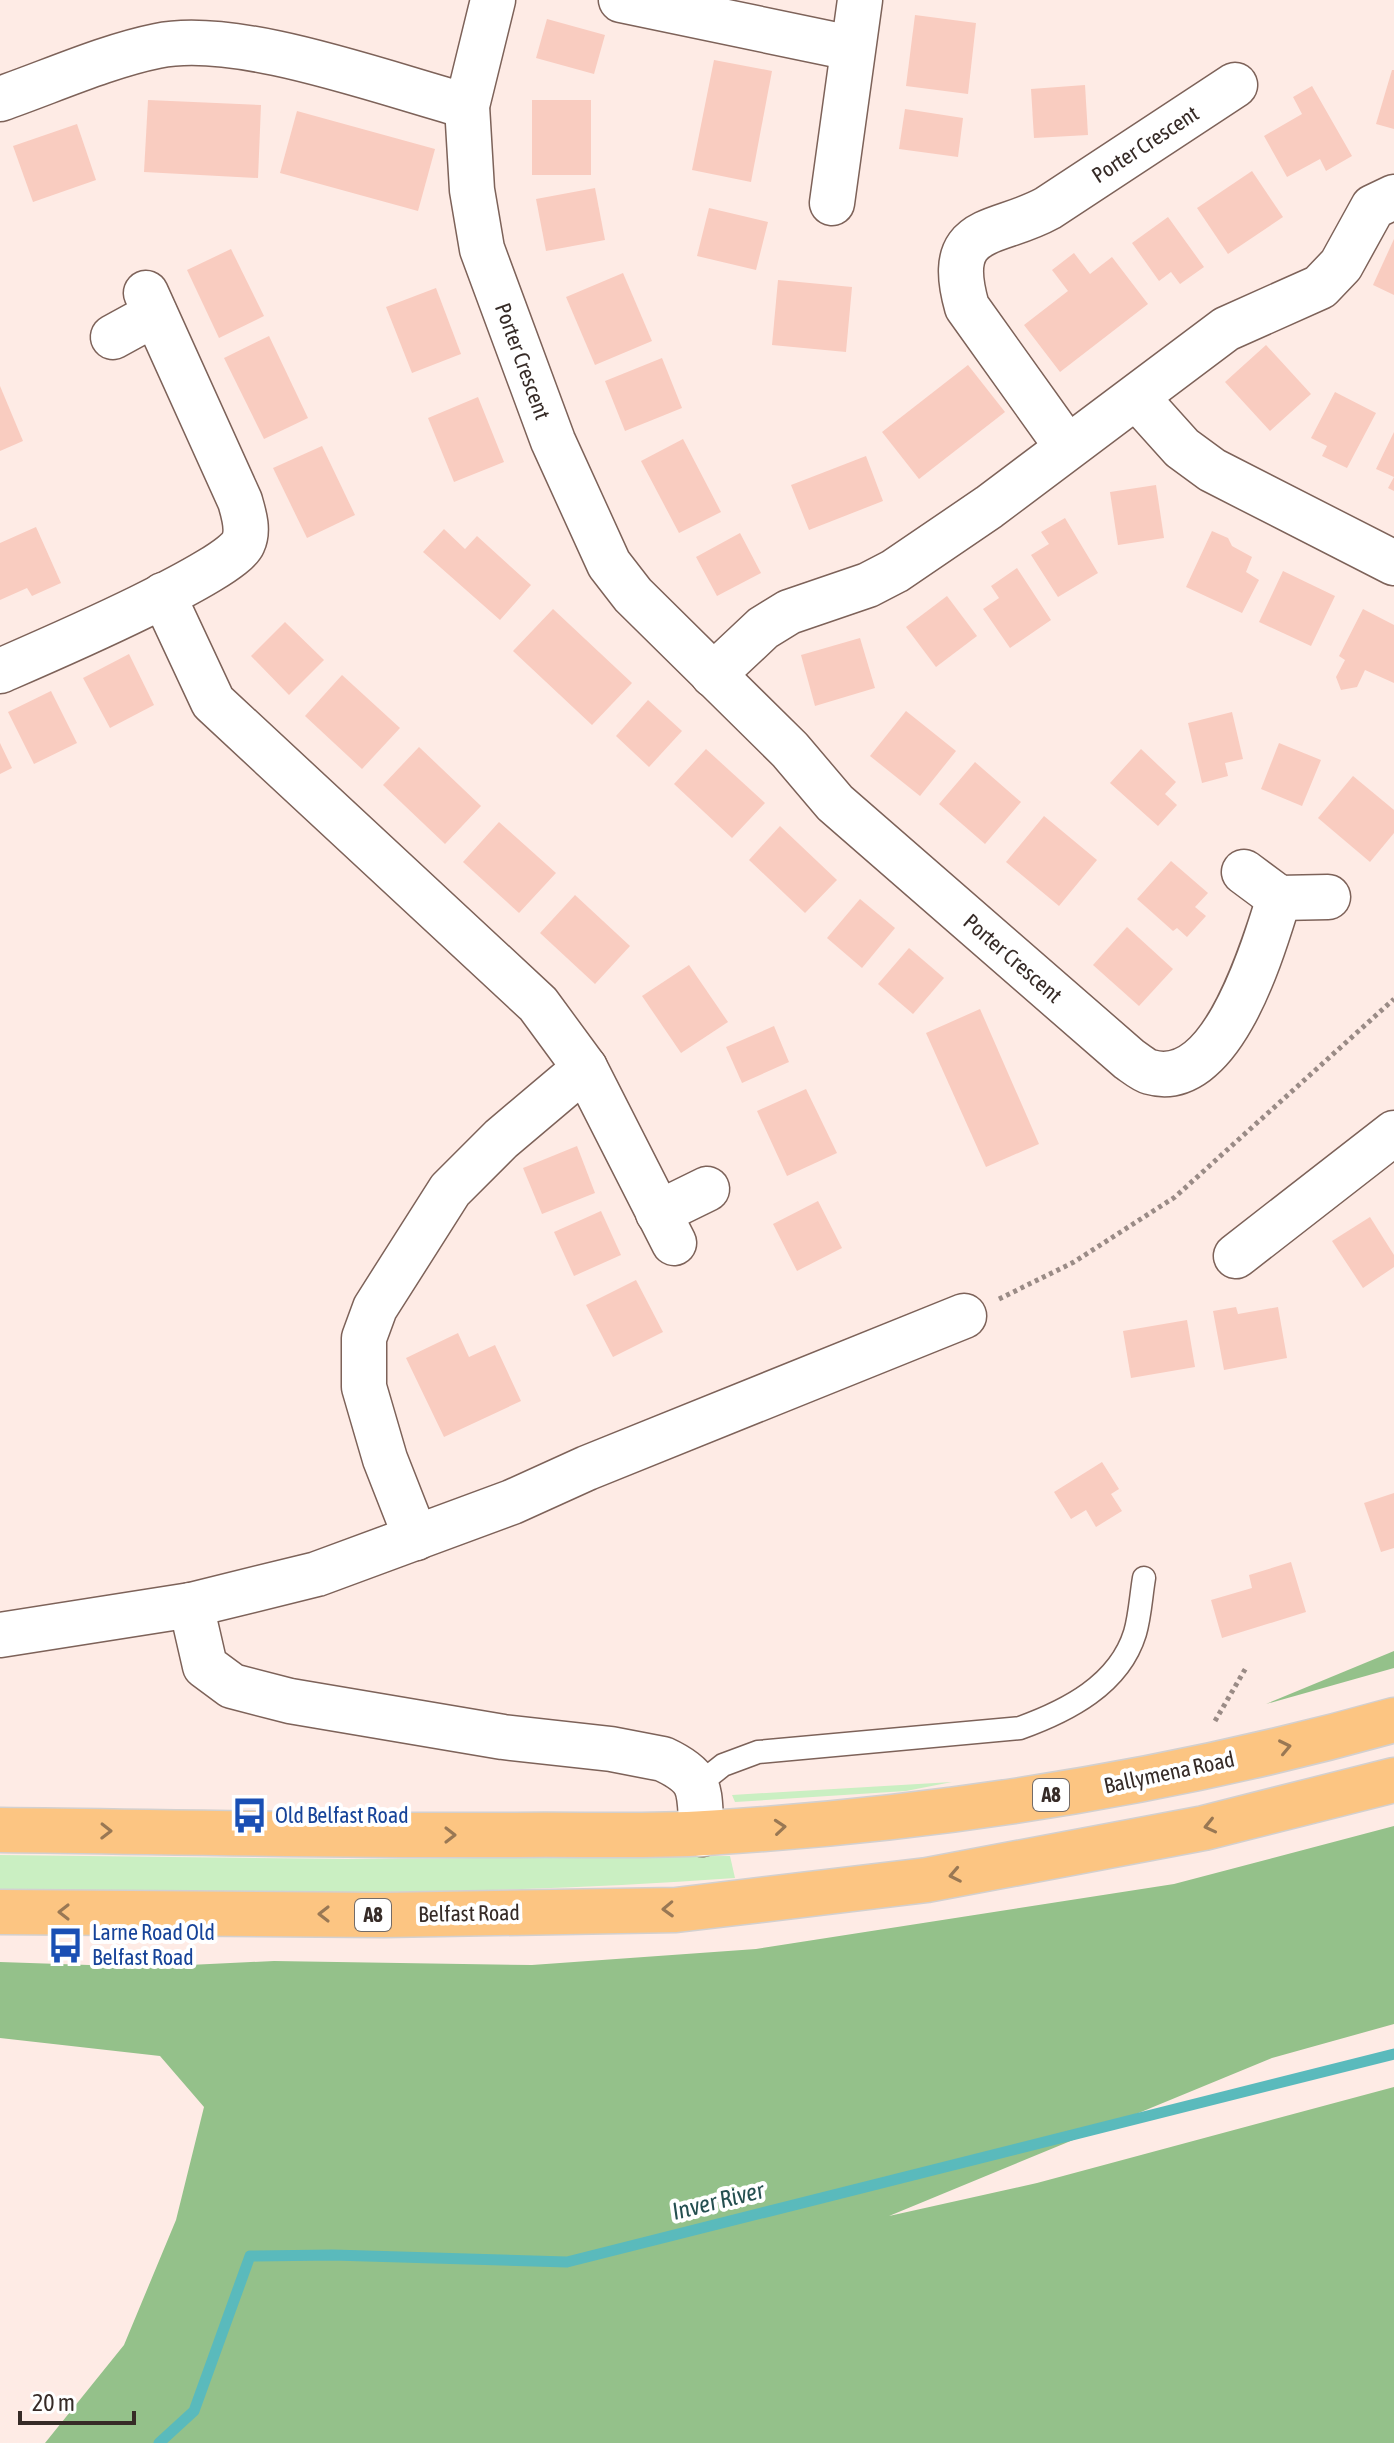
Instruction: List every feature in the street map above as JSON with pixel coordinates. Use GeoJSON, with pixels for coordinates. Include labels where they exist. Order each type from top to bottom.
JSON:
{"type":"FeatureCollection","features":[{"type":"Feature","properties":{"kind":"highway","name":"Ballymena Road"},"geometry":{"type":"LineString","coordinates":[[702,1834],[894,1818],[1081,1791],[1338,1736],[1394,1720]]}},
{"type":"Feature","properties":{"kind":"highway","name":"Belfast Road"},"geometry":{"type":"LineString","coordinates":[[0,1912],[415,1914],[676,1910],[942,1878],[1204,1828],[1394,1780]]}},
{"type":"Feature","properties":{"kind":"highway","name":"A8"},"geometry":{"type":"LineString","coordinates":[[0,1830],[415,1836],[702,1834]]}},
{"type":"Feature","properties":{"kind":"street","name":"Porter Crescent"},"geometry":{"type":"LineString","coordinates":[[493,0],[467,106],[472,190],[482,249],[553,441],[609,564],[633,595],[790,750],[835,803],[1129,1059],[1150,1072],[1177,1071],[1202,1057],[1241,1007],[1279,898]]}},
{"type":"Feature","properties":{"kind":"street"},"geometry":{"type":"LineString","coordinates":[[621,0],[851,48]]}},
{"type":"Feature","properties":{"kind":"street"},"geometry":{"type":"LineString","coordinates":[[832,203],[860,0]]}},
{"type":"Feature","properties":{"kind":"street"},"geometry":{"type":"LineString","coordinates":[[0,99],[158,46],[188,45],[272,52],[467,106]]}},
{"type":"Feature","properties":{"kind":"street","name":"Porter Crescent"},"geometry":{"type":"LineString","coordinates":[[1067,447],[967,307],[959,280],[962,260],[973,239],[996,226],[1029,219],[1048,208],[1235,85]]}},
{"type":"Feature","properties":{"kind":"street"},"geometry":{"type":"LineString","coordinates":[[713,675],[763,628],[789,612],[868,585],[895,571],[989,507],[1226,329],[1320,287],[1341,265],[1373,207],[1394,197]]}},
{"type":"Feature","properties":{"kind":"street"},"geometry":{"type":"LineString","coordinates":[[0,671],[163,595],[232,558],[243,545],[247,528],[240,501],[150,304],[113,337]]}},
{"type":"Feature","properties":{"kind":"street"},"geometry":{"type":"LineString","coordinates":[[1137,398],[1182,448],[1212,470],[1394,563]]}},
{"type":"Feature","properties":{"kind":"street"},"geometry":{"type":"LineString","coordinates":[[163,595],[213,702],[538,1004],[585,1068],[666,1228],[707,1189]]}},
{"type":"Feature","properties":{"kind":"street"},"geometry":{"type":"LineString","coordinates":[[1244,872],[1279,898],[1328,897]]}},
{"type":"Feature","properties":{"kind":"street"},"geometry":{"type":"LineString","coordinates":[[416,1538],[385,1459],[364,1387],[364,1338],[375,1308],[450,1190],[501,1139],[585,1068]]}},
{"type":"Feature","properties":{"kind":"street"},"geometry":{"type":"LineString","coordinates":[[1263,1250],[1394,1133]]}},
{"type":"Feature","properties":{"kind":"street"},"geometry":{"type":"LineString","coordinates":[[0,1635],[191,1605],[317,1574],[512,1502],[587,1468],[964,1316]]}},
{"type":"Feature","properties":{"kind":"street"},"geometry":{"type":"LineString","coordinates":[[191,1605],[205,1666],[232,1686],[347,1711],[663,1759],[687,1770],[699,1784],[702,1834]]}},
{"type":"Feature","properties":{"kind":"lane"},"geometry":{"type":"LineString","coordinates":[[699,1784],[723,1765],[758,1752],[1020,1728],[1054,1716],[1090,1694],[1117,1668],[1135,1634],[1144,1578]]}},
{"type":"Feature","properties":{"kind":"path"},"geometry":{"type":"LineString","coordinates":[[964,1316],[1074,1262],[1175,1197],[1394,999]]}},
{"type":"Feature","properties":{"kind":"path"},"geometry":{"type":"LineString","coordinates":[[1212,1725],[1247,1666]]}},
{"type":"Feature","properties":{"kind":"green space"},"geometry":{"type":"Polygon","coordinates":[[[1394,1651],[1394,1668],[1266,1704],[1394,1651]]]}},
{"type":"Feature","properties":{"kind":"green space"},"geometry":{"type":"Polygon","coordinates":[[[952,1782],[906,1791],[735,1802],[732,1795],[952,1782]]]}},
{"type":"Feature","properties":{"kind":"green space"},"geometry":{"type":"Polygon","coordinates":[[[1394,1826],[1394,2024],[1272,2058],[889,2216],[1037,2183],[1394,2087],[1394,2443],[45,2443],[124,2345],[176,2220],[204,2107],[160,2056],[0,2038],[0,1962],[148,1967],[274,1961],[532,1965],[756,1949],[1174,1884],[1394,1826]]]}},
{"type":"Feature","properties":{"kind":"green space"},"geometry":{"type":"Polygon","coordinates":[[[0,1855],[347,1859],[730,1856],[735,1878],[460,1891],[0,1889],[0,1855]]]}},
{"type":"Feature","properties":{"kind":"building"},"geometry":{"type":"Polygon","coordinates":[[[915,15],[976,23],[968,94],[906,86],[915,15]]]}},
{"type":"Feature","properties":{"kind":"building"},"geometry":{"type":"Polygon","coordinates":[[[547,19],[605,35],[594,74],[536,58],[547,19]]]}},
{"type":"Feature","properties":{"kind":"building"},"geometry":{"type":"Polygon","coordinates":[[[714,60],[772,71],[751,182],[692,170],[714,60]]]}},
{"type":"Feature","properties":{"kind":"building"},"geometry":{"type":"Polygon","coordinates":[[[1394,70],[1394,129],[1376,124],[1394,70]]]}},
{"type":"Feature","properties":{"kind":"building"},"geometry":{"type":"Polygon","coordinates":[[[1085,85],[1088,135],[1034,138],[1031,89],[1085,85]]]}},
{"type":"Feature","properties":{"kind":"building"},"geometry":{"type":"Polygon","coordinates":[[[1312,86],[1352,156],[1326,171],[1320,159],[1287,177],[1264,136],[1302,114],[1293,97],[1312,86]]]}},
{"type":"Feature","properties":{"kind":"building"},"geometry":{"type":"Polygon","coordinates":[[[148,100],[261,105],[258,178],[144,172],[148,100]]]}},
{"type":"Feature","properties":{"kind":"building"},"geometry":{"type":"Polygon","coordinates":[[[532,100],[591,100],[591,175],[532,175],[532,100]]]}},
{"type":"Feature","properties":{"kind":"building"},"geometry":{"type":"Polygon","coordinates":[[[905,109],[963,118],[958,157],[899,149],[905,109]]]}},
{"type":"Feature","properties":{"kind":"building"},"geometry":{"type":"Polygon","coordinates":[[[297,111],[435,149],[418,211],[280,173],[297,111]]]}},
{"type":"Feature","properties":{"kind":"building"},"geometry":{"type":"Polygon","coordinates":[[[77,124],[96,180],[33,202],[13,146],[77,124]]]}},
{"type":"Feature","properties":{"kind":"building"},"geometry":{"type":"Polygon","coordinates":[[[1252,171],[1283,217],[1228,254],[1197,208],[1252,171]]]}},
{"type":"Feature","properties":{"kind":"building"},"geometry":{"type":"Polygon","coordinates":[[[595,188],[605,240],[546,251],[536,199],[595,188]]]}},
{"type":"Feature","properties":{"kind":"building"},"geometry":{"type":"Polygon","coordinates":[[[709,208],[768,222],[756,270],[697,256],[709,208]]]}},
{"type":"Feature","properties":{"kind":"building"},"geometry":{"type":"Polygon","coordinates":[[[1168,217],[1204,267],[1180,284],[1171,272],[1159,281],[1132,243],[1168,217]]]}},
{"type":"Feature","properties":{"kind":"building"},"geometry":{"type":"Polygon","coordinates":[[[1394,239],[1394,295],[1373,285],[1394,239]]]}},
{"type":"Feature","properties":{"kind":"building"},"geometry":{"type":"Polygon","coordinates":[[[231,249],[264,316],[219,338],[187,270],[231,249]]]}},
{"type":"Feature","properties":{"kind":"building"},"geometry":{"type":"Polygon","coordinates":[[[1074,253],[1090,274],[1112,257],[1148,304],[1060,372],[1024,325],[1068,291],[1052,270],[1074,253]]]}},
{"type":"Feature","properties":{"kind":"building"},"geometry":{"type":"Polygon","coordinates":[[[623,273],[652,341],[595,365],[566,297],[623,273]]]}},
{"type":"Feature","properties":{"kind":"building"},"geometry":{"type":"Polygon","coordinates":[[[778,280],[852,287],[846,352],[772,345],[778,280]]]}},
{"type":"Feature","properties":{"kind":"building"},"geometry":{"type":"Polygon","coordinates":[[[436,288],[461,354],[412,373],[386,307],[436,288]]]}},
{"type":"Feature","properties":{"kind":"building"},"geometry":{"type":"Polygon","coordinates":[[[269,336],[308,418],[264,439],[224,358],[269,336]]]}},
{"type":"Feature","properties":{"kind":"building"},"geometry":{"type":"Polygon","coordinates":[[[1266,345],[1311,394],[1270,431],[1225,382],[1266,345]]]}},
{"type":"Feature","properties":{"kind":"building"},"geometry":{"type":"Polygon","coordinates":[[[662,358],[682,408],[625,431],[605,381],[662,358]]]}},
{"type":"Feature","properties":{"kind":"building"},"geometry":{"type":"Polygon","coordinates":[[[968,365],[1005,412],[919,479],[882,432],[968,365]]]}},
{"type":"Feature","properties":{"kind":"building"},"geometry":{"type":"Polygon","coordinates":[[[0,386],[23,441],[0,451],[0,386]]]}},
{"type":"Feature","properties":{"kind":"building"},"geometry":{"type":"Polygon","coordinates":[[[1335,392],[1376,413],[1347,468],[1322,456],[1327,446],[1311,438],[1335,392]]]}},
{"type":"Feature","properties":{"kind":"building"},"geometry":{"type":"Polygon","coordinates":[[[478,397],[504,462],[454,482],[428,418],[478,397]]]}},
{"type":"Feature","properties":{"kind":"building"},"geometry":{"type":"Polygon","coordinates":[[[1394,432],[1394,477],[1376,469],[1394,432]]]}},
{"type":"Feature","properties":{"kind":"building"},"geometry":{"type":"Polygon","coordinates":[[[683,439],[721,512],[679,533],[641,461],[683,439]]]}},
{"type":"Feature","properties":{"kind":"building"},"geometry":{"type":"Polygon","coordinates":[[[322,446],[355,515],[307,538],[273,468],[322,446]]]}},
{"type":"Feature","properties":{"kind":"building"},"geometry":{"type":"Polygon","coordinates":[[[866,456],[883,501],[809,530],[791,485],[866,456]]]}},
{"type":"Feature","properties":{"kind":"building"},"geometry":{"type":"Polygon","coordinates":[[[1394,477],[1394,491],[1388,488],[1394,477]]]}},
{"type":"Feature","properties":{"kind":"building"},"geometry":{"type":"Polygon","coordinates":[[[1156,485],[1164,538],[1118,545],[1110,492],[1156,485]]]}},
{"type":"Feature","properties":{"kind":"building"},"geometry":{"type":"Polygon","coordinates":[[[1065,518],[1098,573],[1058,597],[1031,555],[1049,544],[1041,532],[1065,518]]]}},
{"type":"Feature","properties":{"kind":"building"},"geometry":{"type":"Polygon","coordinates":[[[36,527],[61,583],[32,596],[27,588],[0,600],[0,543],[36,527]]]}},
{"type":"Feature","properties":{"kind":"building"},"geometry":{"type":"Polygon","coordinates":[[[444,529],[465,549],[477,536],[531,585],[500,620],[423,552],[444,529]]]}},
{"type":"Feature","properties":{"kind":"building"},"geometry":{"type":"Polygon","coordinates":[[[1212,531],[1228,538],[1232,546],[1252,557],[1246,572],[1259,580],[1242,613],[1186,587],[1212,531]]]}},
{"type":"Feature","properties":{"kind":"building"},"geometry":{"type":"Polygon","coordinates":[[[740,533],[761,573],[717,596],[696,557],[740,533]]]}},
{"type":"Feature","properties":{"kind":"building"},"geometry":{"type":"Polygon","coordinates":[[[1017,568],[1051,620],[1010,648],[983,609],[999,598],[991,586],[1017,568]]]}},
{"type":"Feature","properties":{"kind":"building"},"geometry":{"type":"Polygon","coordinates":[[[1283,571],[1335,596],[1311,646],[1259,622],[1283,571]]]}},
{"type":"Feature","properties":{"kind":"building"},"geometry":{"type":"Polygon","coordinates":[[[947,596],[977,636],[936,667],[906,627],[947,596]]]}},
{"type":"Feature","properties":{"kind":"building"},"geometry":{"type":"Polygon","coordinates":[[[553,609],[632,683],[592,725],[513,651],[553,609]]]}},
{"type":"Feature","properties":{"kind":"building"},"geometry":{"type":"Polygon","coordinates":[[[1363,609],[1394,625],[1394,683],[1365,670],[1357,687],[1341,690],[1336,677],[1345,660],[1339,656],[1363,609]]]}},
{"type":"Feature","properties":{"kind":"building"},"geometry":{"type":"Polygon","coordinates":[[[285,622],[324,660],[289,695],[251,656],[285,622]]]}},
{"type":"Feature","properties":{"kind":"building"},"geometry":{"type":"Polygon","coordinates":[[[860,638],[875,688],[815,706],[801,655],[860,638]]]}},
{"type":"Feature","properties":{"kind":"building"},"geometry":{"type":"Polygon","coordinates":[[[129,654],[154,705],[110,728],[83,678],[129,654]]]}},
{"type":"Feature","properties":{"kind":"building"},"geometry":{"type":"Polygon","coordinates":[[[342,675],[400,728],[362,769],[305,716],[342,675]]]}},
{"type":"Feature","properties":{"kind":"building"},"geometry":{"type":"Polygon","coordinates":[[[51,691],[77,743],[34,764],[8,712],[51,691]]]}},
{"type":"Feature","properties":{"kind":"building"},"geometry":{"type":"Polygon","coordinates":[[[648,700],[682,731],[649,767],[616,736],[648,700]]]}},
{"type":"Feature","properties":{"kind":"building"},"geometry":{"type":"Polygon","coordinates":[[[906,711],[956,751],[920,796],[870,756],[906,711]]]}},
{"type":"Feature","properties":{"kind":"building"},"geometry":{"type":"Polygon","coordinates":[[[1232,712],[1243,759],[1225,763],[1228,776],[1202,783],[1188,723],[1232,712]]]}},
{"type":"Feature","properties":{"kind":"building"},"geometry":{"type":"Polygon","coordinates":[[[0,743],[12,768],[0,774],[0,743]]]}},
{"type":"Feature","properties":{"kind":"building"},"geometry":{"type":"Polygon","coordinates":[[[1279,743],[1321,760],[1302,806],[1261,789],[1279,743]]]}},
{"type":"Feature","properties":{"kind":"building"},"geometry":{"type":"Polygon","coordinates":[[[419,747],[481,806],[445,844],[383,785],[419,747]]]}},
{"type":"Feature","properties":{"kind":"building"},"geometry":{"type":"Polygon","coordinates":[[[706,749],[765,803],[732,838],[674,784],[706,749]]]}},
{"type":"Feature","properties":{"kind":"building"},"geometry":{"type":"Polygon","coordinates":[[[1141,749],[1176,782],[1165,794],[1177,805],[1158,826],[1110,783],[1141,749]]]}},
{"type":"Feature","properties":{"kind":"building"},"geometry":{"type":"Polygon","coordinates":[[[975,762],[1021,802],[985,844],[939,804],[975,762]]]}},
{"type":"Feature","properties":{"kind":"building"},"geometry":{"type":"Polygon","coordinates":[[[1353,776],[1394,810],[1394,833],[1370,862],[1318,818],[1353,776]]]}},
{"type":"Feature","properties":{"kind":"building"},"geometry":{"type":"Polygon","coordinates":[[[1044,816],[1097,860],[1059,906],[1006,862],[1044,816]]]}},
{"type":"Feature","properties":{"kind":"building"},"geometry":{"type":"Polygon","coordinates":[[[499,822],[556,873],[519,913],[463,862],[499,822]]]}},
{"type":"Feature","properties":{"kind":"building"},"geometry":{"type":"Polygon","coordinates":[[[780,826],[837,880],[805,913],[749,860],[780,826]]]}},
{"type":"Feature","properties":{"kind":"building"},"geometry":{"type":"Polygon","coordinates":[[[1171,861],[1208,893],[1195,907],[1206,916],[1187,937],[1177,928],[1173,931],[1137,899],[1171,861]]]}},
{"type":"Feature","properties":{"kind":"building"},"geometry":{"type":"Polygon","coordinates":[[[575,895],[630,946],[595,984],[540,933],[575,895]]]}},
{"type":"Feature","properties":{"kind":"building"},"geometry":{"type":"Polygon","coordinates":[[[860,899],[895,928],[862,968],[827,938],[860,899]]]}},
{"type":"Feature","properties":{"kind":"building"},"geometry":{"type":"Polygon","coordinates":[[[1127,927],[1173,969],[1139,1006],[1093,965],[1127,927]]]}},
{"type":"Feature","properties":{"kind":"building"},"geometry":{"type":"Polygon","coordinates":[[[909,948],[944,978],[913,1014],[878,984],[909,948]]]}},
{"type":"Feature","properties":{"kind":"building"},"geometry":{"type":"Polygon","coordinates":[[[689,965],[728,1022],[681,1053],[642,996],[689,965]]]}},
{"type":"Feature","properties":{"kind":"building"},"geometry":{"type":"Polygon","coordinates":[[[980,1009],[1039,1144],[986,1167],[926,1033],[980,1009]]]}},
{"type":"Feature","properties":{"kind":"building"},"geometry":{"type":"Polygon","coordinates":[[[774,1026],[789,1062],[742,1083],[726,1047],[774,1026]]]}},
{"type":"Feature","properties":{"kind":"building"},"geometry":{"type":"Polygon","coordinates":[[[806,1089],[837,1153],[787,1176],[757,1111],[806,1089]]]}},
{"type":"Feature","properties":{"kind":"building"},"geometry":{"type":"Polygon","coordinates":[[[577,1146],[595,1193],[542,1214],[523,1168],[577,1146]]]}},
{"type":"Feature","properties":{"kind":"building"},"geometry":{"type":"Polygon","coordinates":[[[818,1201],[842,1248],[797,1271],[773,1224],[818,1201]]]}},
{"type":"Feature","properties":{"kind":"building"},"geometry":{"type":"Polygon","coordinates":[[[601,1211],[621,1255],[574,1276],[554,1232],[601,1211]]]}},
{"type":"Feature","properties":{"kind":"building"},"geometry":{"type":"Polygon","coordinates":[[[1370,1217],[1394,1255],[1394,1267],[1363,1288],[1332,1241],[1370,1217]]]}},
{"type":"Feature","properties":{"kind":"building"},"geometry":{"type":"Polygon","coordinates":[[[636,1280],[663,1332],[613,1357],[586,1305],[636,1280]]]}},
{"type":"Feature","properties":{"kind":"building"},"geometry":{"type":"Polygon","coordinates":[[[1236,1307],[1238,1314],[1278,1307],[1287,1358],[1224,1370],[1213,1311],[1236,1307]]]}},
{"type":"Feature","properties":{"kind":"building"},"geometry":{"type":"Polygon","coordinates":[[[1187,1320],[1195,1367],[1131,1378],[1123,1331],[1187,1320]]]}},
{"type":"Feature","properties":{"kind":"building"},"geometry":{"type":"Polygon","coordinates":[[[458,1333],[469,1357],[495,1345],[521,1401],[444,1437],[406,1358],[458,1333]]]}},
{"type":"Feature","properties":{"kind":"building"},"geometry":{"type":"Polygon","coordinates":[[[1102,1462],[1119,1489],[1111,1494],[1122,1511],[1096,1527],[1086,1510],[1071,1519],[1054,1492],[1102,1462]]]}},
{"type":"Feature","properties":{"kind":"building"},"geometry":{"type":"Polygon","coordinates":[[[1394,1493],[1394,1548],[1381,1552],[1364,1503],[1394,1493]]]}},
{"type":"Feature","properties":{"kind":"building"},"geometry":{"type":"Polygon","coordinates":[[[1291,1562],[1306,1612],[1222,1638],[1211,1600],[1252,1588],[1249,1575],[1291,1562]]]}},
{"type":"Feature","properties":{"kind":"waterway","name":"Inver River"},"geometry":{"type":"LineString","coordinates":[[159,2443],[194,2411],[250,2256],[333,2255],[567,2262],[1394,2054]]}},
{"type":"Feature","properties":{"kind":"place","name":"Old Belfast Road"},"geometry":{"type":"Point","coordinates":[249,1815]}},
{"type":"Feature","properties":{"kind":"place","name":"Larne Road Old Belfast Road"},"geometry":{"type":"Point","coordinates":[66,1945]}}]}
